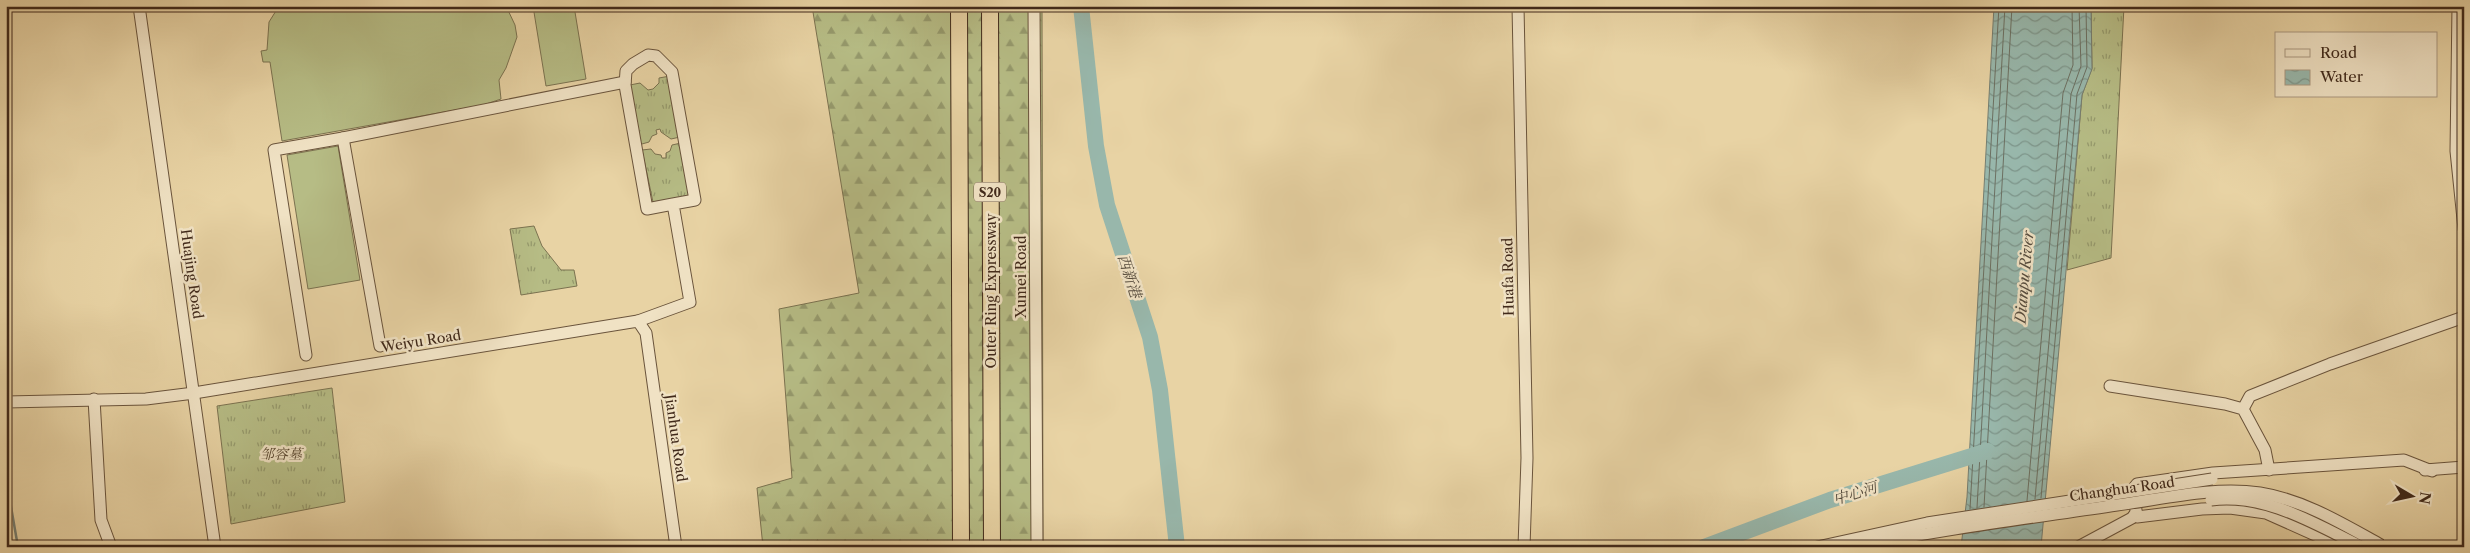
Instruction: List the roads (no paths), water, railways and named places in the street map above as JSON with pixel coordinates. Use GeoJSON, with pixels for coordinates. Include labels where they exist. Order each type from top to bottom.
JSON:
{"type":"FeatureCollection","features":[{"type":"Feature","properties":{"kind":"highway","name":"S20"},"geometry":{"type":"LineString","coordinates":[[959,6],[961,547]]}},
{"type":"Feature","properties":{"kind":"highway","name":"Outer Ring Expressway"},"geometry":{"type":"LineString","coordinates":[[990,6],[992,547]]}},
{"type":"Feature","properties":{"kind":"street","name":"Huajing Road"},"geometry":{"type":"LineString","coordinates":[[139,6],[215,547]]}},
{"type":"Feature","properties":{"kind":"street","name":"Xumei Road"},"geometry":{"type":"LineString","coordinates":[[1034,6],[1037,547]]}},
{"type":"Feature","properties":{"kind":"street","name":"Huafa Road"},"geometry":{"type":"LineString","coordinates":[[1518,6],[1527,458],[1524,547]]}},
{"type":"Feature","properties":{"kind":"street"},"geometry":{"type":"LineString","coordinates":[[2458,6],[2456,151],[2464,229]]}},
{"type":"Feature","properties":{"kind":"street"},"geometry":{"type":"LineString","coordinates":[[648,55],[656,56],[672,72],[695,200],[673,204],[647,209],[625,82],[626,71],[633,64],[648,55]]}},
{"type":"Feature","properties":{"kind":"street"},"geometry":{"type":"LineString","coordinates":[[306,355],[274,150],[625,82]]}},
{"type":"Feature","properties":{"kind":"street"},"geometry":{"type":"LineString","coordinates":[[343,138],[380,346]]}},
{"type":"Feature","properties":{"kind":"street","name":"Weiyu Road"},"geometry":{"type":"LineString","coordinates":[[6,402],[146,399],[194,393],[638,321],[690,302],[673,204]]}},
{"type":"Feature","properties":{"kind":"street"},"geometry":{"type":"LineString","coordinates":[[2243,409],[2250,396],[2330,364],[2464,317]]}},
{"type":"Feature","properties":{"kind":"street","name":"Jianhua Road"},"geometry":{"type":"LineString","coordinates":[[638,321],[646,333],[676,547]]}},
{"type":"Feature","properties":{"kind":"street"},"geometry":{"type":"LineString","coordinates":[[2110,386],[2225,404],[2243,409],[2265,450],[2269,470]]}},
{"type":"Feature","properties":{"kind":"street"},"geometry":{"type":"LineString","coordinates":[[94,399],[101,520],[111,547]]}},
{"type":"Feature","properties":{"kind":"street"},"geometry":{"type":"LineString","coordinates":[[2078,547],[2132,518],[2135,514],[2133,489],[2137,484],[2213,473],[2404,460],[2432,471]]}},
{"type":"Feature","properties":{"kind":"street","name":"Changhua Road"},"geometry":{"type":"LineString","coordinates":[[1817,547],[1927,523],[2212,479],[2402,468],[2432,471],[2464,468]]}},
{"type":"Feature","properties":{"kind":"street","name":"Changhua Road"},"geometry":{"type":"LineString","coordinates":[[1855,547],[2033,517],[2212,492],[2259,493],[2297,502],[2342,523],[2382,546]]}},
{"type":"Feature","properties":{"kind":"street","name":"Changhua Road"},"geometry":{"type":"LineString","coordinates":[[1890,547],[2068,518],[2216,500],[2260,502],[2298,515],[2362,547]]}},
{"type":"Feature","properties":{"kind":"street"},"geometry":{"type":"LineString","coordinates":[[2135,514],[2141,518],[2202,508],[2230,508],[2266,513],[2342,547]]}},
{"type":"Feature","properties":{"kind":"water","name":"Dianpu River"},"geometry":{"type":"Polygon","coordinates":[[[1994,6],[2091,6],[2092,69],[2082,95],[2041,547],[1961,547],[1967,497],[1994,6]]]}},
{"type":"Feature","properties":{"kind":"waterway","name":"西新港"},"geometry":{"type":"LineString","coordinates":[[1081,6],[1096,146],[1107,205],[1150,337],[1160,390],[1177,547]]}},
{"type":"Feature","properties":{"kind":"waterway","name":"中心河"},"geometry":{"type":"LineString","coordinates":[[1704,547],[1830,500],[1988,451]]}},
{"type":"Feature","properties":{"kind":"waterway"},"geometry":{"type":"LineString","coordinates":[[6,478],[18,547]]}},
{"type":"Feature","properties":{"kind":"park label","name":"邹容墓"},"geometry":{"type":"Point","coordinates":[281,454]}}]}
